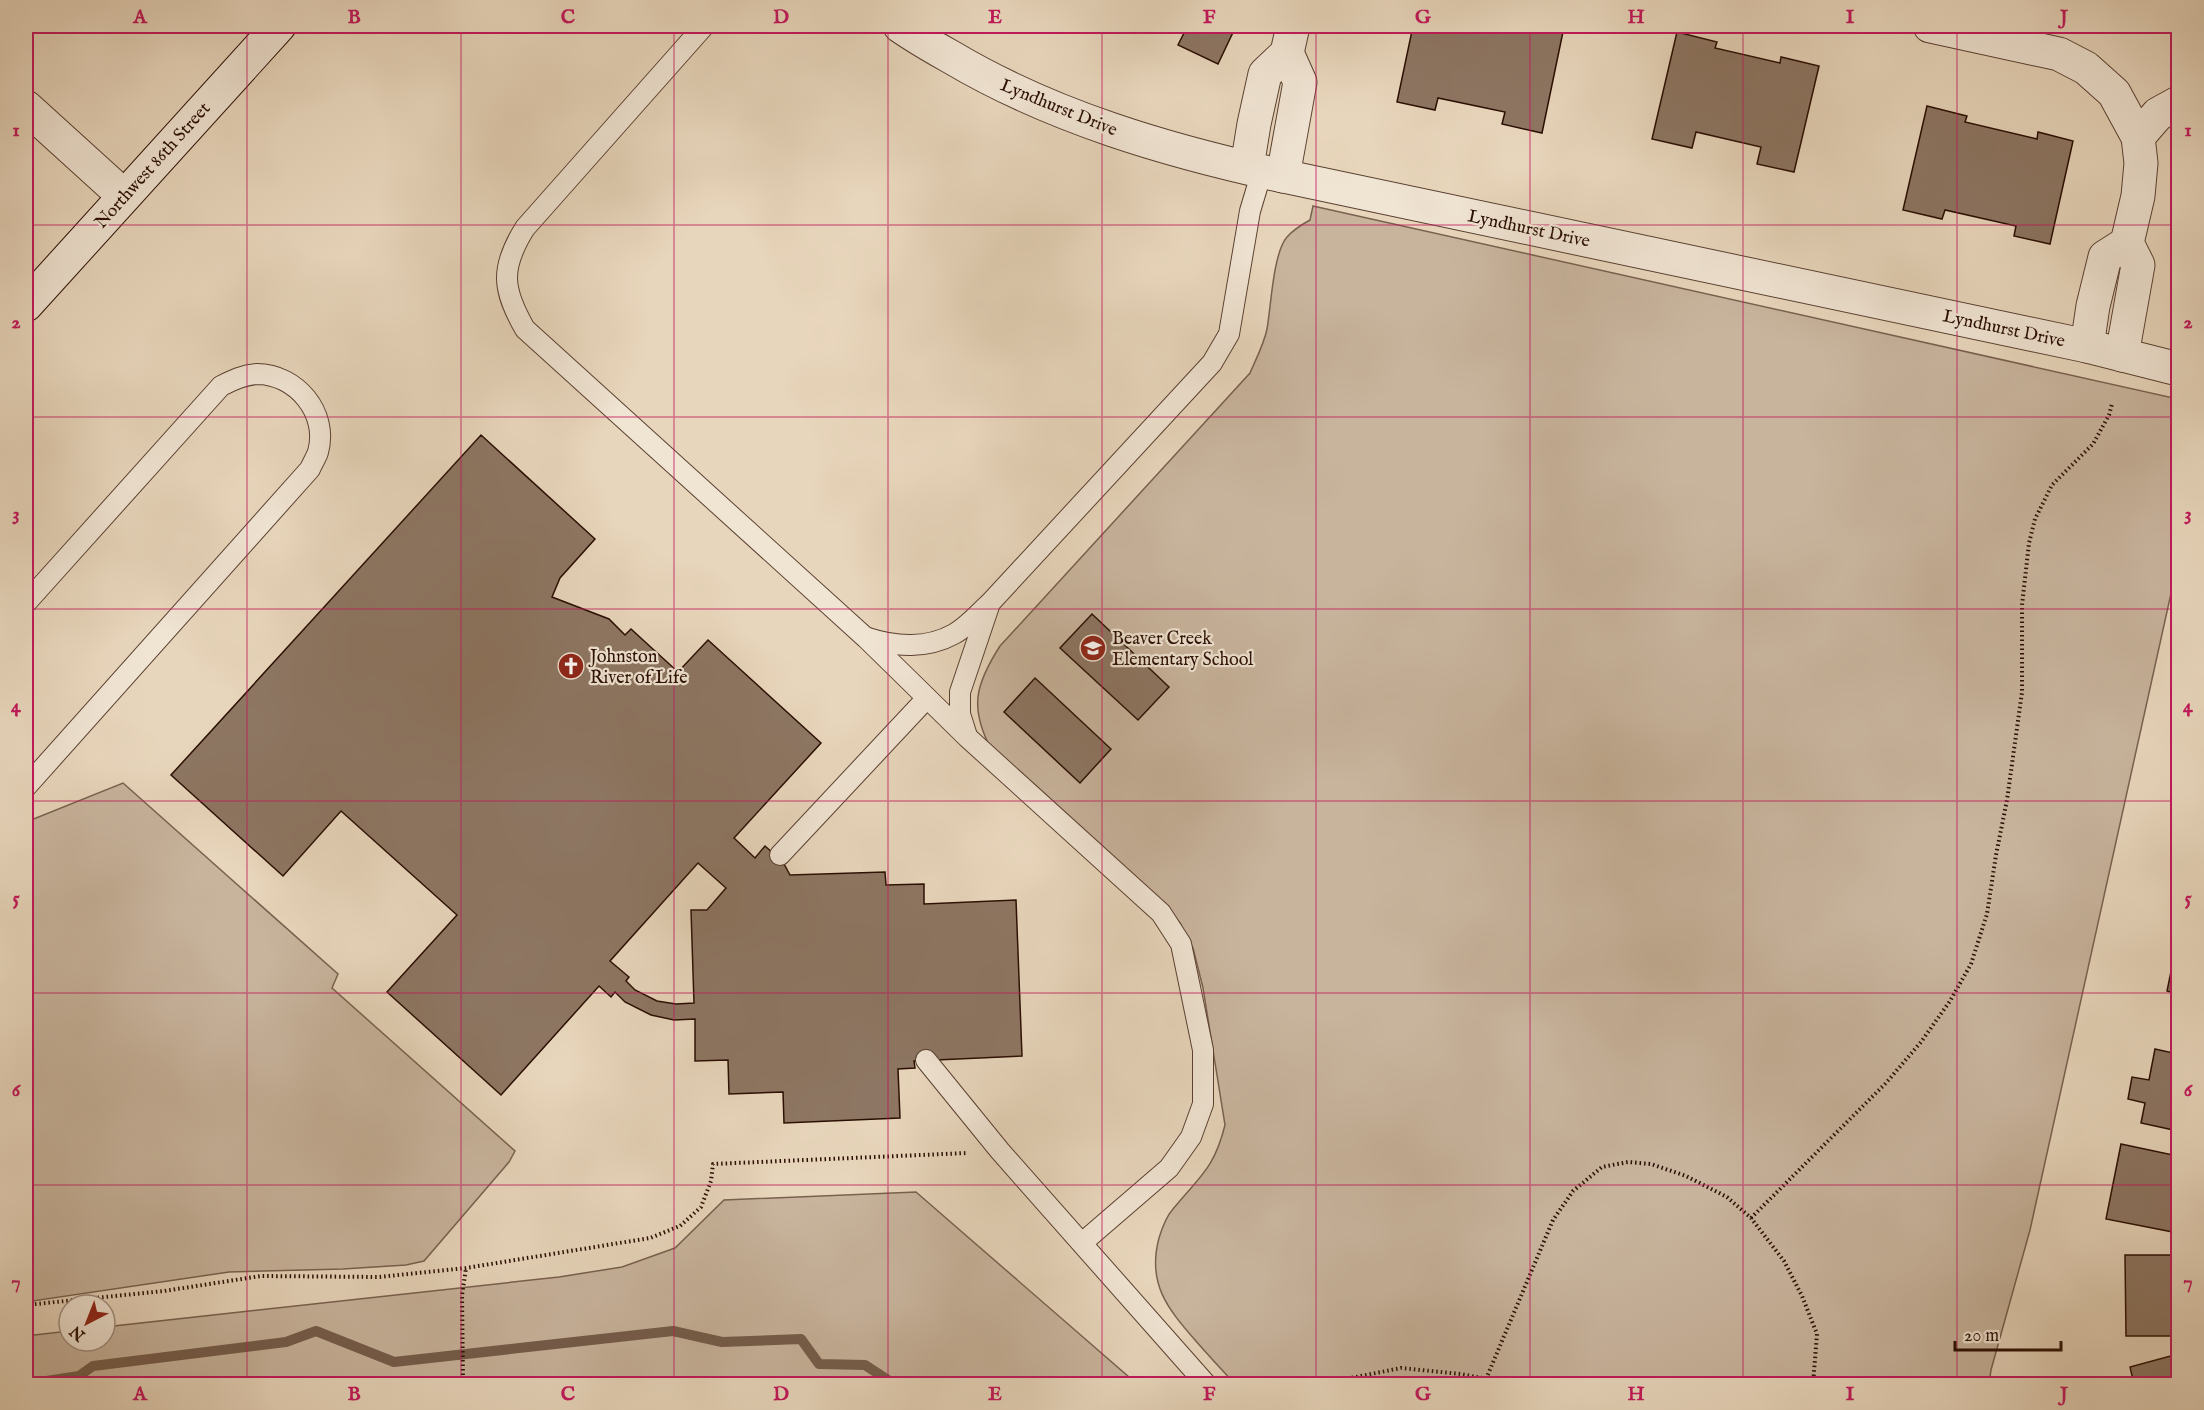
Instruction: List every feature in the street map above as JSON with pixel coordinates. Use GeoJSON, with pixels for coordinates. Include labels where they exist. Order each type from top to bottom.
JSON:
{"type":"FeatureCollection","features":[{"type":"Feature","properties":{"kind":"street","name":"Northwest 86th Street"},"geometry":{"type":"LineString","coordinates":[[26,305],[279,26]]}},
{"type":"Feature","properties":{"kind":"street","name":"Lyndhurst Drive"},"geometry":{"type":"LineString","coordinates":[[900,26],[985,77],[1068,114],[1143,140],[1264,172],[2087,346],[2178,369]]}},
{"type":"Feature","properties":{"kind":"street"},"geometry":{"type":"LineString","coordinates":[[1930,26],[2059,54],[2086,68],[2114,93],[2138,137],[2141,163],[2138,196],[2127,243],[2138,265],[2122,355]]}},
{"type":"Feature","properties":{"kind":"street"},"geometry":{"type":"LineString","coordinates":[[1264,172],[1300,82],[1290,39]]}},
{"type":"Feature","properties":{"kind":"street"},"geometry":{"type":"LineString","coordinates":[[2138,137],[2158,114],[2178,103]]}},
{"type":"Feature","properties":{"kind":"street"},"geometry":{"type":"LineString","coordinates":[[26,107],[124,196]]}},
{"type":"Feature","properties":{"kind":"street"},"geometry":{"type":"LineString","coordinates":[[2087,346],[2093,306],[2105,257],[2127,243]]}},
{"type":"Feature","properties":{"kind":"lane"},"geometry":{"type":"LineString","coordinates":[[704,26],[525,228],[513,248],[506,273],[511,305],[525,329],[866,638],[968,737],[1161,913],[1181,944],[1203,1050],[1203,1104],[1191,1137],[1169,1168],[1082,1243]]}},
{"type":"Feature","properties":{"kind":"lane"},"geometry":{"type":"LineString","coordinates":[[866,638],[887,644],[911,646],[933,642],[955,634],[990,603],[1212,363],[1229,334],[1250,211],[1264,172]]}},
{"type":"Feature","properties":{"kind":"lane"},"geometry":{"type":"LineString","coordinates":[[26,603],[222,386],[238,377],[257,374],[276,377],[293,385],[307,398],[316,414],[320,433],[318,452],[310,469],[26,787]]}},
{"type":"Feature","properties":{"kind":"lane"},"geometry":{"type":"LineString","coordinates":[[968,737],[960,714],[960,692],[990,603]]}},
{"type":"Feature","properties":{"kind":"lane"},"geometry":{"type":"LineString","coordinates":[[780,855],[927,698]]}},
{"type":"Feature","properties":{"kind":"lane"},"geometry":{"type":"LineString","coordinates":[[926,1060],[1000,1151],[1206,1384]]}},
{"type":"Feature","properties":{"kind":"path"},"geometry":{"type":"LineString","coordinates":[[1751,1218],[1886,1083],[1921,1042],[1950,1001],[1971,964],[1987,914],[2010,779],[2022,692],[2022,605],[2029,543],[2035,519],[2052,485],[2092,444],[2109,415],[2112,404]]}},
{"type":"Feature","properties":{"kind":"path"},"geometry":{"type":"LineString","coordinates":[[26,1305],[164,1291],[261,1276],[379,1277],[466,1268],[650,1238],[680,1226],[701,1207],[711,1181],[713,1164],[1000,1151]]}},
{"type":"Feature","properties":{"kind":"path"},"geometry":{"type":"LineString","coordinates":[[1486,1379],[1553,1220],[1573,1191],[1602,1167],[1628,1162],[1651,1164],[1686,1176],[1727,1197],[1751,1218],[1784,1261],[1802,1296],[1817,1334],[1813,1384]]}},
{"type":"Feature","properties":{"kind":"path"},"geometry":{"type":"LineString","coordinates":[[463,1384],[462,1295],[466,1268]]}},
{"type":"Feature","properties":{"kind":"path"},"geometry":{"type":"LineString","coordinates":[[1321,1384],[1401,1368],[1461,1374],[1513,1384]]}},
{"type":"Feature","properties":{"kind":"shaded area"},"geometry":{"type":"Polygon","coordinates":[[[1313,206],[2178,399],[2178,562],[2030,1230],[1989,1384],[1235,1384],[1168,1306],[1158,1282],[1156,1268],[1160,1234],[1171,1212],[1211,1162],[1225,1125],[1203,988],[1193,948],[1180,923],[1163,904],[992,751],[980,722],[978,697],[985,673],[1000,646],[1250,373],[1266,335],[1273,281],[1282,245],[1292,232],[1310,220],[1313,206]]]}},
{"type":"Feature","properties":{"kind":"shaded area"},"geometry":{"type":"Polygon","coordinates":[[[123,783],[338,974],[332,988],[515,1151],[509,1162],[424,1261],[406,1265],[343,1269],[229,1272],[87,1293],[57,1293],[57,1297],[26,1302],[26,822],[123,783]]]}},
{"type":"Feature","properties":{"kind":"shaded area"},"geometry":{"type":"Polygon","coordinates":[[[916,1192],[1137,1384],[26,1384],[26,1336],[57,1332],[57,1353],[117,1353],[117,1326],[559,1277],[622,1267],[675,1248],[724,1200],[916,1192]]]}},
{"type":"Feature","properties":{"kind":"building"},"geometry":{"type":"Polygon","coordinates":[[[1169,26],[1236,26],[1218,64],[1178,45],[1184,33],[1169,26]]]}},
{"type":"Feature","properties":{"kind":"building"},"geometry":{"type":"Polygon","coordinates":[[[1413,26],[1564,27],[1542,133],[1502,124],[1505,112],[1438,98],[1435,110],[1397,102],[1413,26]]]}},
{"type":"Feature","properties":{"kind":"building"},"geometry":{"type":"Polygon","coordinates":[[[1677,32],[1717,42],[1715,48],[1780,63],[1781,57],[1819,66],[1794,172],[1757,164],[1761,147],[1696,132],[1692,148],[1652,139],[1677,32]]]}},
{"type":"Feature","properties":{"kind":"building"},"geometry":{"type":"Polygon","coordinates":[[[1927,106],[1967,116],[1965,122],[2037,139],[2038,132],[2073,141],[2050,244],[2014,236],[2016,226],[1945,210],[1942,219],[1903,210],[1927,106]]]}},
{"type":"Feature","properties":{"kind":"building"},"geometry":{"type":"Polygon","coordinates":[[[481,435],[595,539],[560,578],[552,597],[609,619],[625,635],[631,629],[678,672],[708,640],[821,743],[734,838],[755,858],[765,846],[783,862],[790,875],[885,872],[886,885],[924,884],[924,904],[1016,900],[1022,1056],[914,1061],[915,1068],[898,1069],[900,1118],[784,1123],[783,1092],[729,1094],[728,1060],[695,1061],[695,1019],[674,1020],[651,1015],[625,1002],[615,992],[611,997],[599,986],[501,1095],[387,992],[457,915],[341,811],[283,876],[171,775],[481,435]],[[698,863],[610,961],[629,977],[626,981],[635,990],[657,1001],[676,1004],[694,1003],[691,910],[707,910],[726,888],[698,863]]]}},
{"type":"Feature","properties":{"kind":"building"},"geometry":{"type":"Polygon","coordinates":[[[1092,614],[1169,687],[1138,720],[1060,648],[1092,614]]]}},
{"type":"Feature","properties":{"kind":"building"},"geometry":{"type":"Polygon","coordinates":[[[1035,678],[1111,749],[1080,783],[1004,712],[1035,678]]]}},
{"type":"Feature","properties":{"kind":"building"},"geometry":{"type":"Polygon","coordinates":[[[2175,952],[2178,953],[2178,994],[2167,991],[2175,952]]]}},
{"type":"Feature","properties":{"kind":"building"},"geometry":{"type":"Polygon","coordinates":[[[2178,1009],[2178,1034],[2173,1033],[2178,1009]]]}},
{"type":"Feature","properties":{"kind":"building"},"geometry":{"type":"Polygon","coordinates":[[[2155,1049],[2178,1054],[2178,1131],[2141,1123],[2145,1103],[2128,1099],[2132,1077],[2149,1080],[2155,1049]]]}},
{"type":"Feature","properties":{"kind":"building"},"geometry":{"type":"Polygon","coordinates":[[[2121,1144],[2178,1156],[2178,1233],[2106,1219],[2121,1144]]]}},
{"type":"Feature","properties":{"kind":"building"},"geometry":{"type":"Polygon","coordinates":[[[2125,1255],[2178,1255],[2178,1336],[2126,1336],[2125,1255]]]}},
{"type":"Feature","properties":{"kind":"building"},"geometry":{"type":"Polygon","coordinates":[[[2178,1354],[2178,1384],[2134,1384],[2130,1367],[2178,1354]]]}},
{"type":"Feature","properties":{"kind":"waterway"},"geometry":{"type":"LineString","coordinates":[[27,1384],[79,1376],[93,1366],[286,1342],[316,1331],[394,1362],[673,1331],[722,1342],[801,1339],[819,1364],[865,1365],[894,1384]]}},
{"type":"Feature","properties":{"kind":"place","name":"Beaver Creek Elementary School"},"geometry":{"type":"Point","coordinates":[1093,648]}},
{"type":"Feature","properties":{"kind":"place","name":"Johnston River of Life"},"geometry":{"type":"Point","coordinates":[571,666]}}]}
